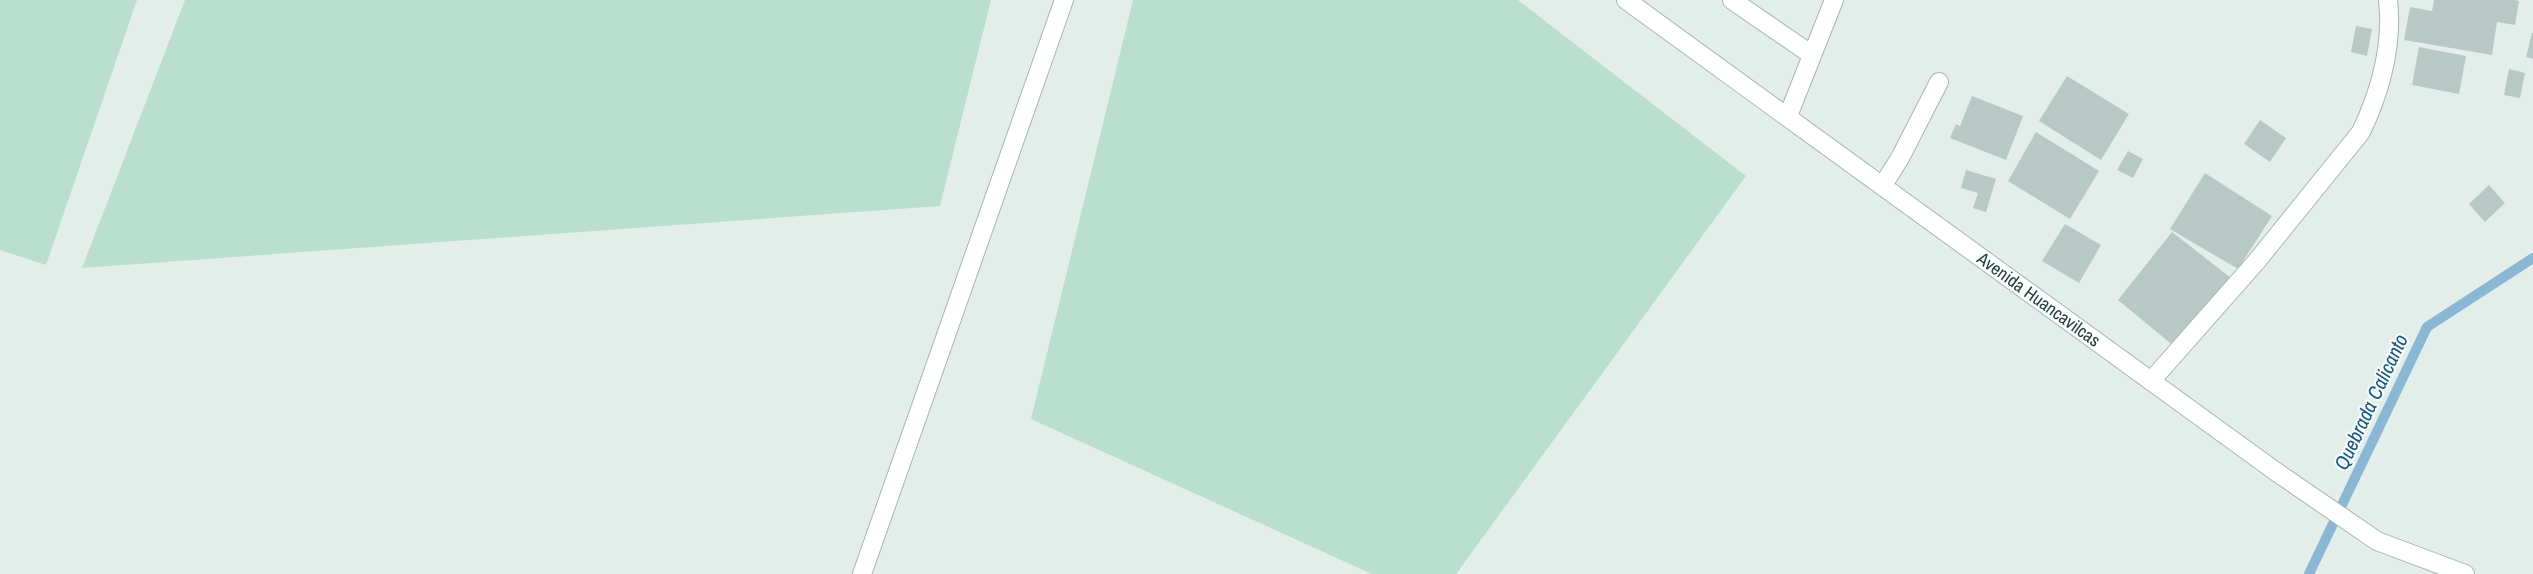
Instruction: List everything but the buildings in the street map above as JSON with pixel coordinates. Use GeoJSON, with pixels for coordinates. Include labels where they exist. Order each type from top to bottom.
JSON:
{"type":"FeatureCollection","features":[{"type":"Feature","properties":{"kind":"street"},"geometry":{"type":"LineString","coordinates":[[862,574],[1064,0]]}},
{"type":"Feature","properties":{"kind":"street","name":"Avenida Huancavilcas"},"geometry":{"type":"LineString","coordinates":[[1626,0],[2275,471],[2377,541],[2465,574]]}},
{"type":"Feature","properties":{"kind":"street"},"geometry":{"type":"LineString","coordinates":[[1732,0],[1812,56]]}},
{"type":"Feature","properties":{"kind":"street"},"geometry":{"type":"LineString","coordinates":[[1788,116],[1834,0]]}},
{"type":"Feature","properties":{"kind":"street"},"geometry":{"type":"LineString","coordinates":[[2151,381],[2256,262],[2361,132],[2372,109],[2382,74],[2389,34],[2388,0]]}},
{"type":"Feature","properties":{"kind":"street"},"geometry":{"type":"LineString","coordinates":[[1883,185],[1900,158],[1939,82]]}},
{"type":"Feature","properties":{"kind":"green space"},"geometry":{"type":"Polygon","coordinates":[[[0,0],[137,0],[46,265],[0,250],[0,0]]]}},
{"type":"Feature","properties":{"kind":"green space"},"geometry":{"type":"Polygon","coordinates":[[[185,0],[991,0],[940,206],[82,268],[185,0]]]}},
{"type":"Feature","properties":{"kind":"green space"},"geometry":{"type":"Polygon","coordinates":[[[1133,0],[1518,0],[1746,176],[1456,574],[1372,574],[1031,419],[1133,0]]]}},
{"type":"Feature","properties":{"kind":"waterway","name":"Quebrada Calicanto"},"geometry":{"type":"LineString","coordinates":[[2309,574],[2427,327],[2533,258]]}}]}
